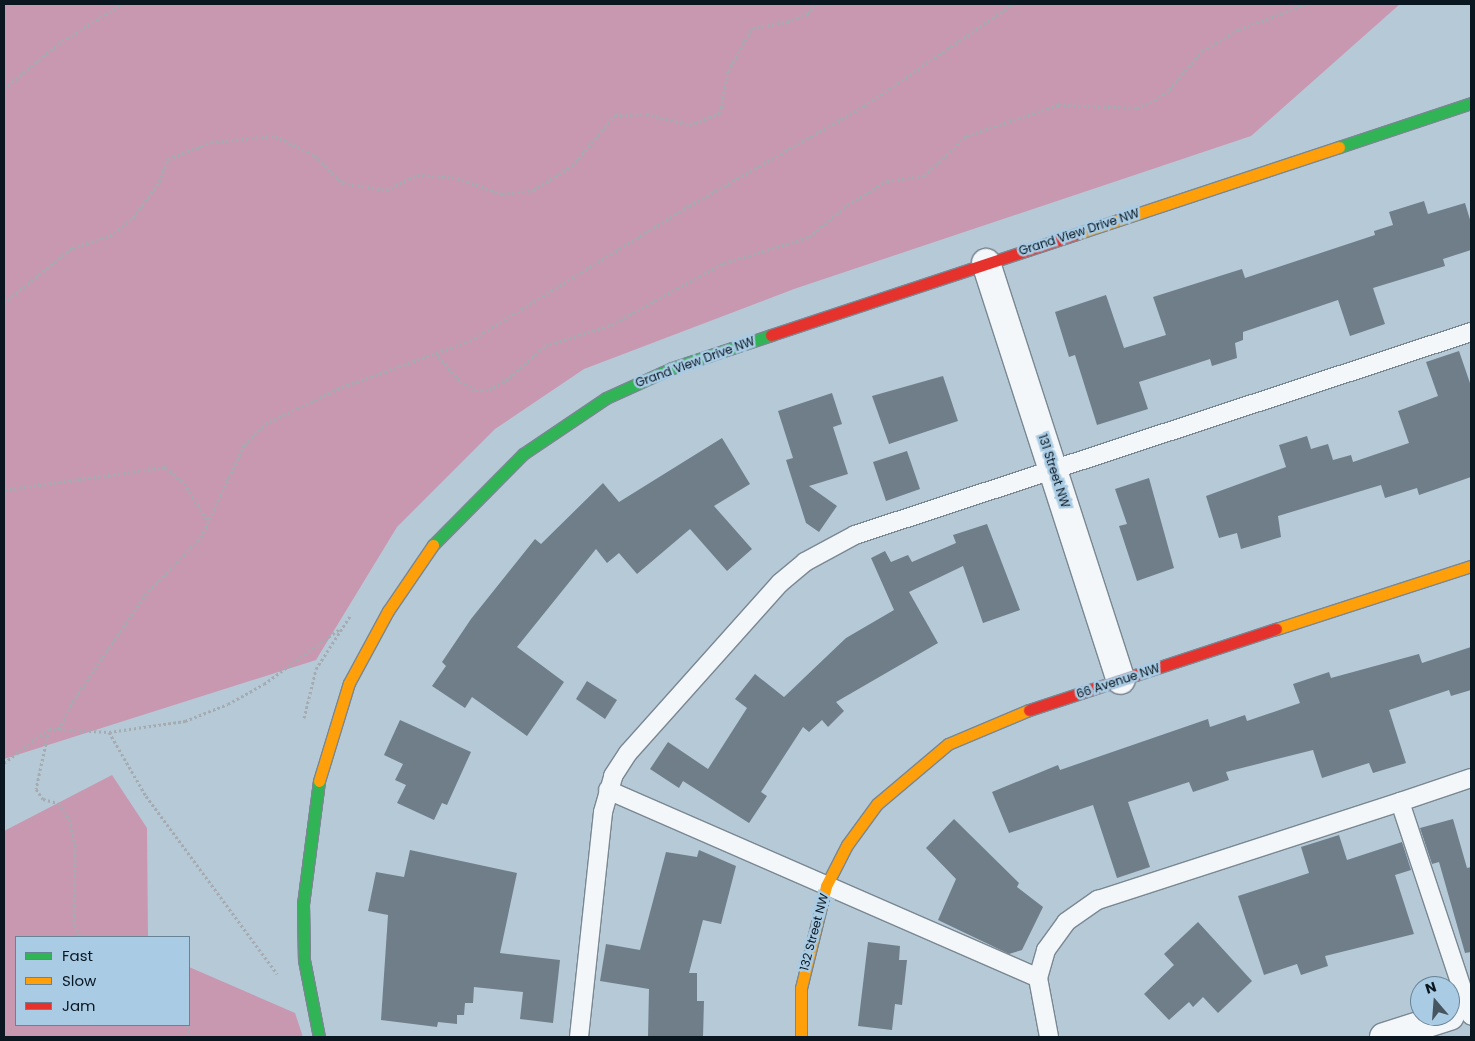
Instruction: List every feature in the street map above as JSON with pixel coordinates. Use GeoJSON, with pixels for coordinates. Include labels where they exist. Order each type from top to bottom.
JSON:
{"type":"FeatureCollection","features":[{"type":"Feature","properties":{"kind":"street","name":"Grand View Drive NW"},"geometry":{"type":"LineString","coordinates":[[318,1037],[304,960],[303,904],[311,816],[327,743],[349,683],[388,610],[429,549],[523,454],[567,421],[614,394],[672,368],[1471,103]]}},
{"type":"Feature","properties":{"kind":"street","name":"131 Street NW"},"geometry":{"type":"LineString","coordinates":[[986,263],[1054,468],[1121,680]]}},
{"type":"Feature","properties":{"kind":"street","name":"66 Avenue NW"},"geometry":{"type":"LineString","coordinates":[[826,886],[847,845],[877,804],[948,744],[1014,715],[1471,566]]}},
{"type":"Feature","properties":{"kind":"street","name":"132 Street NW"},"geometry":{"type":"LineString","coordinates":[[801,1037],[801,988],[826,886]]}},
{"type":"Feature","properties":{"kind":"street"},"geometry":{"type":"LineString","coordinates":[[1384,1037],[1462,1013]]}},
{"type":"Feature","properties":{"kind":"lane"},"geometry":{"type":"LineString","coordinates":[[579,1037],[608,790],[628,753],[780,583],[805,562],[855,535],[1471,332]]}},
{"type":"Feature","properties":{"kind":"lane"},"geometry":{"type":"LineString","coordinates":[[1049,1037],[1038,978],[1046,950],[1066,922],[1098,900],[1471,778]]}},
{"type":"Feature","properties":{"kind":"lane"},"geometry":{"type":"LineString","coordinates":[[608,790],[1038,978]]}},
{"type":"Feature","properties":{"kind":"lane"},"geometry":{"type":"LineString","coordinates":[[1400,802],[1462,1013]]}},
{"type":"Feature","properties":{"kind":"path"},"geometry":{"type":"LineString","coordinates":[[4,89],[58,44],[122,4]]}},
{"type":"Feature","properties":{"kind":"path"},"geometry":{"type":"LineString","coordinates":[[4,303],[72,248],[110,236],[133,218],[159,182],[168,159],[211,142],[275,136],[314,155],[342,184],[386,190],[417,175],[457,178],[502,194],[534,190],[572,166],[615,115],[646,114],[690,125],[720,113],[728,71],[752,28],[787,22],[807,14],[816,4]]}},
{"type":"Feature","properties":{"kind":"path"},"geometry":{"type":"LineString","coordinates":[[60,729],[75,698],[145,595],[210,524],[224,481],[248,440],[265,424],[342,387],[438,356],[864,106],[1013,4]]}},
{"type":"Feature","properties":{"kind":"path"},"geometry":{"type":"LineString","coordinates":[[438,356],[460,381],[475,390],[488,390],[509,378],[545,346],[611,325],[724,263],[809,237],[861,195],[887,181],[924,176],[966,136],[1058,105],[1136,108],[1150,103],[1169,90],[1202,51],[1238,30],[1306,4]]}},
{"type":"Feature","properties":{"kind":"path"},"geometry":{"type":"LineString","coordinates":[[4,490],[165,467],[184,483],[210,524]]}},
{"type":"Feature","properties":{"kind":"path"},"geometry":{"type":"LineString","coordinates":[[302,729],[309,684],[354,610]]}},
{"type":"Feature","properties":{"kind":"path"},"geometry":{"type":"LineString","coordinates":[[4,763],[49,728],[109,732],[185,721],[228,704],[264,684],[344,626]]}},
{"type":"Feature","properties":{"kind":"path"},"geometry":{"type":"LineString","coordinates":[[49,728],[36,789],[43,799],[58,803],[69,819],[75,844],[74,924],[80,936]]}},
{"type":"Feature","properties":{"kind":"path"},"geometry":{"type":"LineString","coordinates":[[109,732],[146,796],[281,978],[280,969]]}},
{"type":"Feature","properties":{"kind":"shaded area"},"geometry":{"type":"Polygon","coordinates":[[[4,4],[1400,4],[1251,136],[794,289],[584,369],[495,429],[397,527],[316,660],[4,759],[4,4]]]}},
{"type":"Feature","properties":{"kind":"shaded area"},"geometry":{"type":"Polygon","coordinates":[[[112,775],[147,828],[148,936],[15,936],[15,1026],[190,1026],[190,967],[295,1013],[303,1037],[4,1037],[4,831],[112,775]]]}},
{"type":"Feature","properties":{"kind":"building"},"geometry":{"type":"Polygon","coordinates":[[[1424,201],[1428,214],[1465,203],[1471,223],[1471,250],[1443,259],[1445,266],[1373,288],[1385,324],[1350,336],[1338,300],[1243,332],[1243,340],[1235,343],[1237,358],[1212,366],[1210,359],[1139,382],[1148,409],[1097,425],[1075,355],[1069,357],[1055,312],[1106,295],[1124,348],[1166,335],[1153,297],[1242,269],[1245,278],[1375,235],[1374,231],[1393,225],[1389,212],[1424,201]]]}},
{"type":"Feature","properties":{"kind":"building"},"geometry":{"type":"Polygon","coordinates":[[[1459,351],[1471,386],[1471,477],[1419,495],[1417,488],[1385,498],[1381,485],[1278,516],[1281,537],[1241,549],[1237,533],[1219,538],[1206,496],[1286,467],[1279,445],[1307,436],[1311,449],[1328,444],[1333,460],[1351,455],[1353,462],[1409,443],[1398,411],[1438,396],[1426,362],[1459,351]]]}},
{"type":"Feature","properties":{"kind":"building"},"geometry":{"type":"Polygon","coordinates":[[[943,376],[958,421],[889,444],[872,396],[943,376]]]}},
{"type":"Feature","properties":{"kind":"building"},"geometry":{"type":"Polygon","coordinates":[[[832,393],[842,424],[833,427],[848,474],[809,486],[837,506],[819,532],[806,523],[786,460],[793,458],[778,411],[832,393]]]}},
{"type":"Feature","properties":{"kind":"building"},"geometry":{"type":"Polygon","coordinates":[[[722,438],[750,484],[714,506],[752,549],[727,571],[690,529],[637,574],[619,553],[607,563],[596,549],[517,647],[564,682],[527,736],[472,697],[465,708],[432,686],[446,666],[442,662],[471,619],[535,539],[541,544],[603,483],[619,502],[722,438]]]}},
{"type":"Feature","properties":{"kind":"building"},"geometry":{"type":"Polygon","coordinates":[[[907,451],[920,489],[886,501],[873,462],[907,451]]]}},
{"type":"Feature","properties":{"kind":"building"},"geometry":{"type":"Polygon","coordinates":[[[1149,478],[1174,568],[1137,581],[1119,526],[1127,524],[1115,489],[1149,478]]]}},
{"type":"Feature","properties":{"kind":"building"},"geometry":{"type":"Polygon","coordinates":[[[987,524],[1020,610],[983,623],[963,566],[909,592],[938,643],[836,702],[844,711],[828,727],[822,720],[809,732],[803,727],[761,792],[767,796],[749,823],[683,781],[679,788],[650,769],[668,742],[708,769],[747,708],[735,699],[755,674],[784,697],[846,638],[894,610],[871,558],[885,551],[891,562],[908,555],[912,562],[956,543],[953,535],[987,524]]]}},
{"type":"Feature","properties":{"kind":"building"},"geometry":{"type":"Polygon","coordinates":[[[1471,647],[1471,690],[1451,696],[1449,690],[1389,710],[1406,763],[1373,773],[1369,763],[1322,778],[1313,750],[1226,772],[1229,780],[1193,792],[1189,782],[1128,802],[1150,867],[1117,878],[1093,805],[1009,833],[992,792],[1058,765],[1060,770],[1208,719],[1210,727],[1245,715],[1247,721],[1300,703],[1293,684],[1329,672],[1331,678],[1419,654],[1422,663],[1471,647]]]}},
{"type":"Feature","properties":{"kind":"building"},"geometry":{"type":"Polygon","coordinates":[[[587,681],[617,700],[605,719],[576,699],[587,681]]]}},
{"type":"Feature","properties":{"kind":"building"},"geometry":{"type":"Polygon","coordinates":[[[400,720],[471,752],[447,805],[442,803],[434,820],[397,803],[406,785],[395,780],[403,764],[384,755],[400,720]]]}},
{"type":"Feature","properties":{"kind":"building"},"geometry":{"type":"Polygon","coordinates":[[[954,819],[1019,883],[1017,887],[1043,907],[1022,950],[1009,954],[938,920],[956,879],[926,848],[954,819]]]}},
{"type":"Feature","properties":{"kind":"building"},"geometry":{"type":"Polygon","coordinates":[[[1453,819],[1467,868],[1471,867],[1471,952],[1465,953],[1439,862],[1432,864],[1420,828],[1453,819]]]}},
{"type":"Feature","properties":{"kind":"building"},"geometry":{"type":"Polygon","coordinates":[[[1339,835],[1347,860],[1402,842],[1411,870],[1395,875],[1414,934],[1325,956],[1328,966],[1301,975],[1297,964],[1264,975],[1238,896],[1309,873],[1301,847],[1339,835]]]}},
{"type":"Feature","properties":{"kind":"building"},"geometry":{"type":"Polygon","coordinates":[[[410,850],[517,873],[500,953],[560,960],[553,1023],[520,1019],[523,992],[474,987],[473,1003],[465,1003],[464,1015],[457,1015],[457,1024],[438,1022],[437,1027],[381,1020],[388,915],[368,911],[376,872],[404,877],[410,850]]]}},
{"type":"Feature","properties":{"kind":"building"},"geometry":{"type":"Polygon","coordinates":[[[699,850],[736,866],[721,924],[703,920],[689,973],[697,973],[697,1001],[704,1001],[703,1037],[648,1037],[649,989],[600,981],[606,944],[640,950],[666,852],[697,857],[699,850]]]}},
{"type":"Feature","properties":{"kind":"building"},"geometry":{"type":"Polygon","coordinates":[[[1198,922],[1252,981],[1218,1013],[1203,997],[1193,1007],[1189,1002],[1169,1020],[1144,994],[1174,965],[1164,954],[1198,922]]]}},
{"type":"Feature","properties":{"kind":"building"},"geometry":{"type":"Polygon","coordinates":[[[868,942],[900,946],[899,960],[907,960],[902,1005],[895,1004],[892,1030],[858,1026],[868,942]]]}},
{"type":"Feature","properties":{"kind":"traffic: fast"},"geometry":{"type":"LineString","coordinates":[[1339,147],[1471,103]]}},
{"type":"Feature","properties":{"kind":"traffic: fast"},"geometry":{"type":"LineString","coordinates":[[433,545],[523,454],[606,398],[672,368],[771,335]]}},
{"type":"Feature","properties":{"kind":"traffic: fast"},"geometry":{"type":"LineString","coordinates":[[319,781],[303,904],[304,960],[319,1037]]}},
{"type":"Feature","properties":{"kind":"traffic: slow"},"geometry":{"type":"LineString","coordinates":[[1076,234],[1339,147]]}},
{"type":"Feature","properties":{"kind":"traffic: slow"},"geometry":{"type":"LineString","coordinates":[[319,781],[349,683],[388,611],[433,545]]}},
{"type":"Feature","properties":{"kind":"traffic: slow"},"geometry":{"type":"LineString","coordinates":[[1276,629],[1471,566]]}},
{"type":"Feature","properties":{"kind":"traffic: slow"},"geometry":{"type":"LineString","coordinates":[[801,1037],[801,988],[826,886],[847,845],[877,804],[948,744],[1029,710]]}},
{"type":"Feature","properties":{"kind":"traffic: jam"},"geometry":{"type":"LineString","coordinates":[[771,335],[1076,234]]}},
{"type":"Feature","properties":{"kind":"traffic: jam"},"geometry":{"type":"LineString","coordinates":[[1029,710],[1276,629]]}}]}
